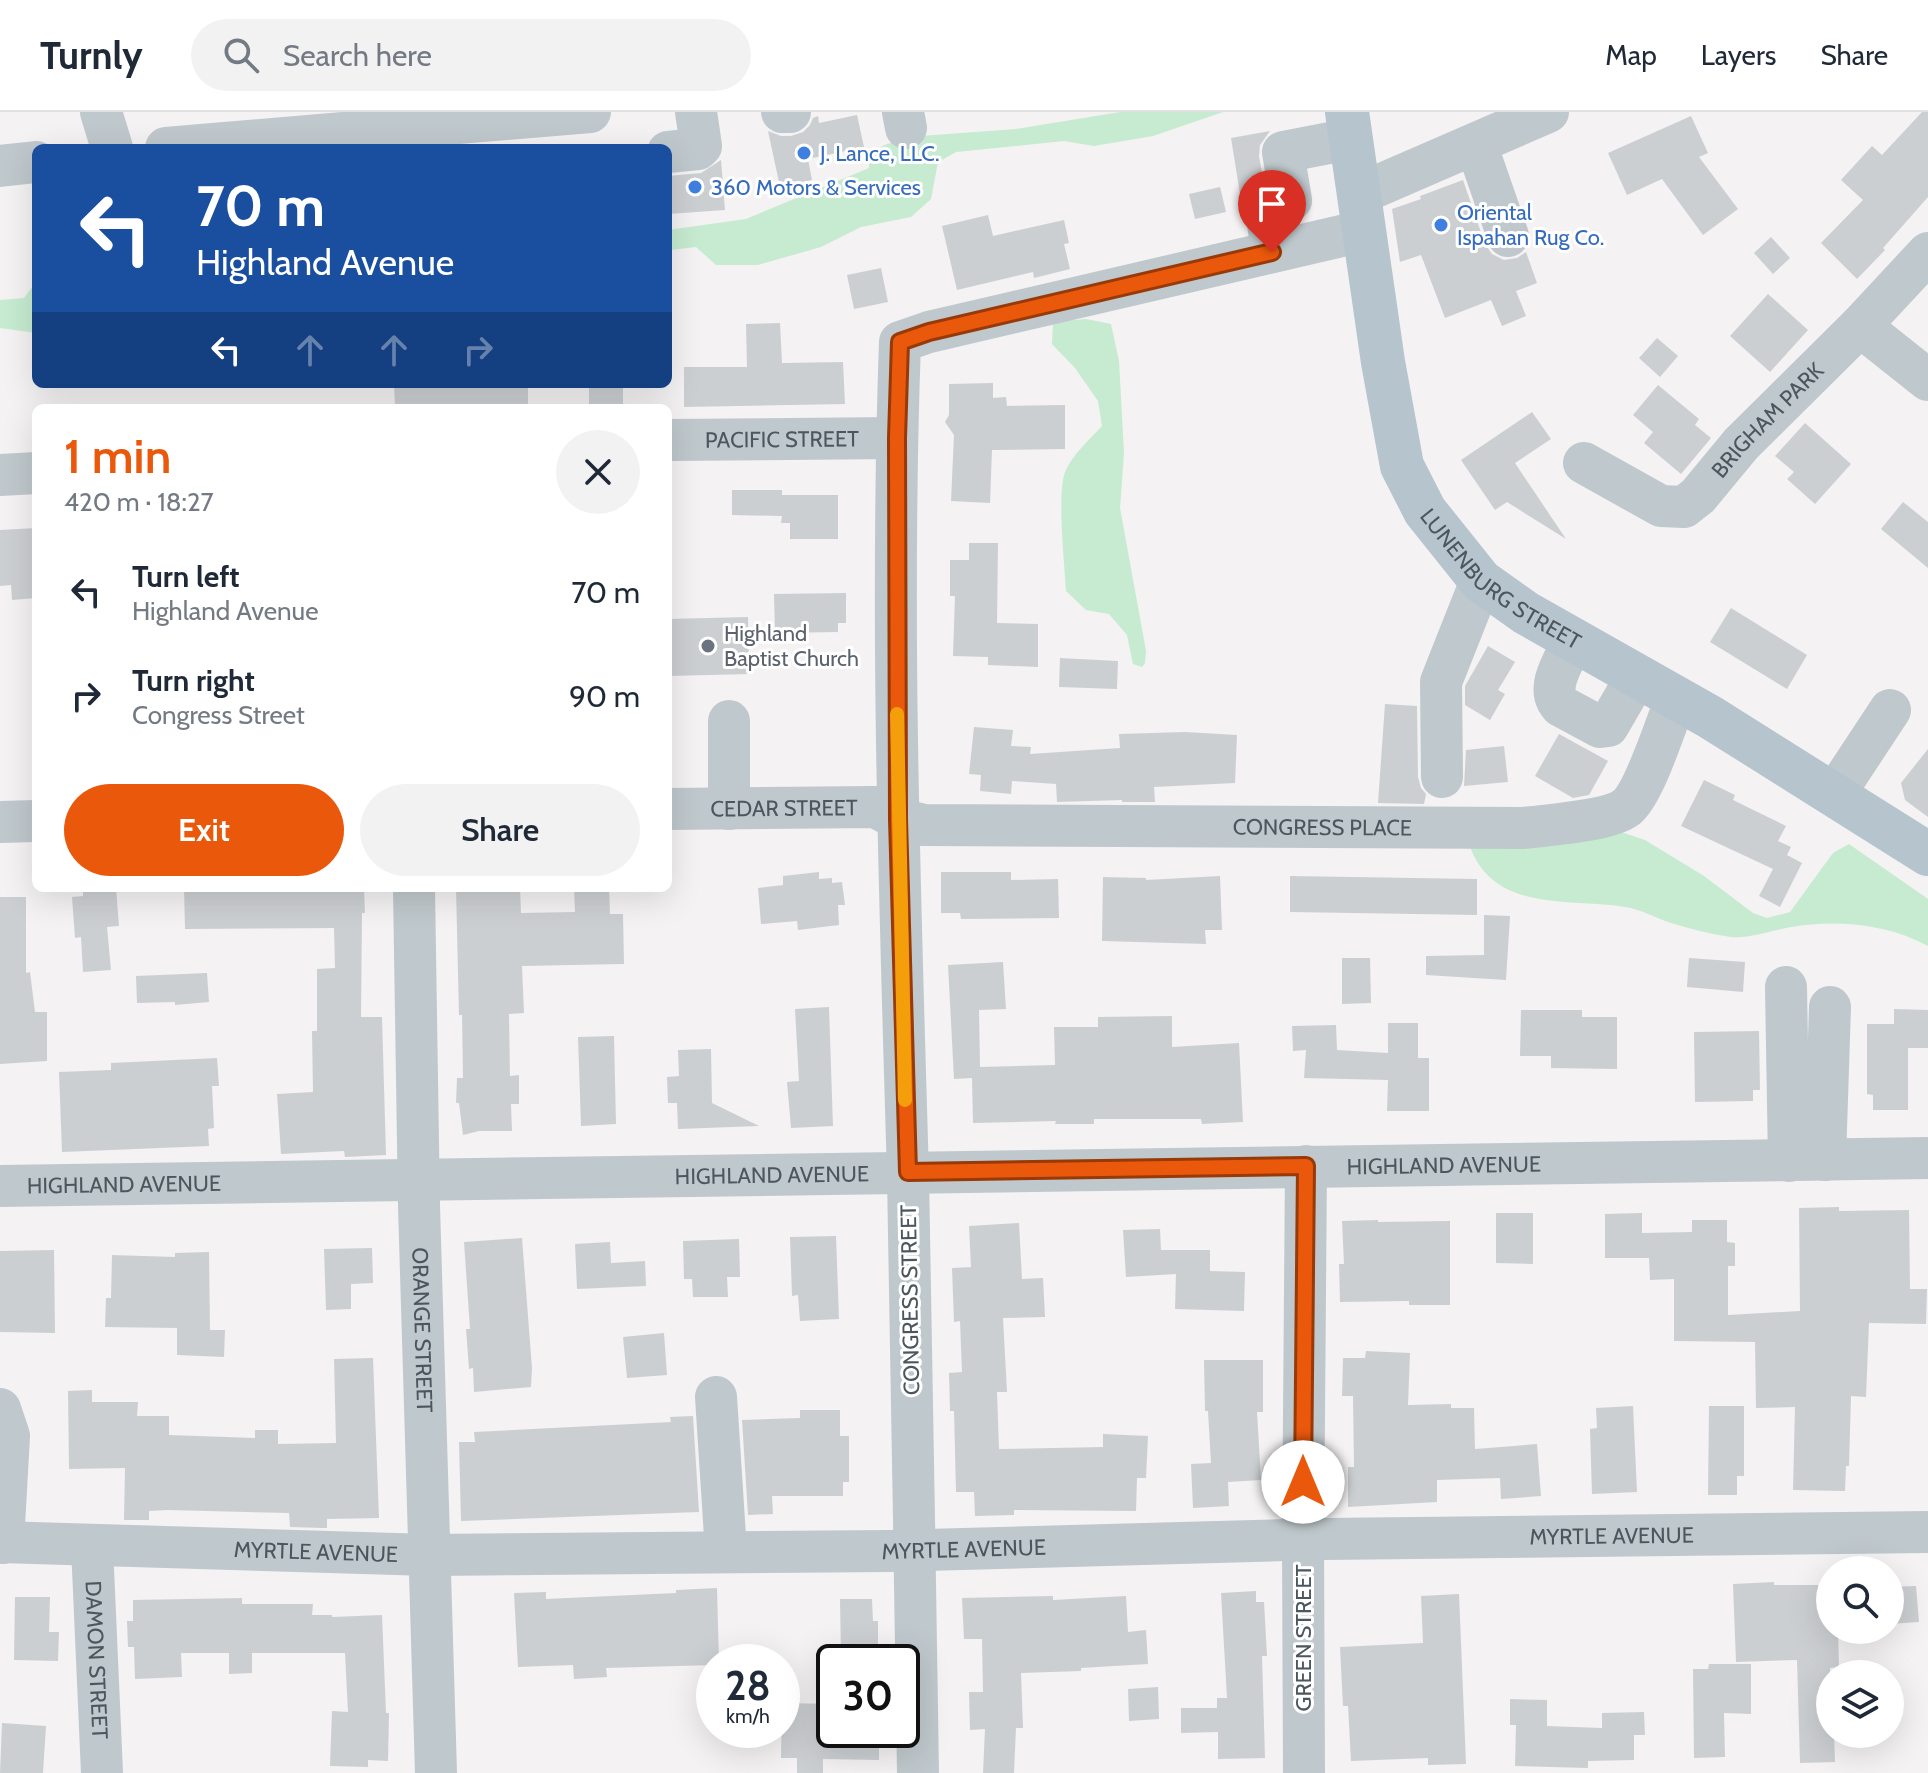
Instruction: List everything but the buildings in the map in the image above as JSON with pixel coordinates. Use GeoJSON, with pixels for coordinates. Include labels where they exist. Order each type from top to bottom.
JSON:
{"type":"FeatureCollection","features":[{"type":"Feature","properties":{"kind":"main road","name":"LUNENBURG STREET"},"geometry":{"type":"LineString","coordinates":[[1348,125],[1402,466],[1425,511],[1481,581],[1526,613],[1676,699],[1928,854]]}},
{"type":"Feature","properties":{"kind":"street"},"geometry":{"type":"LineString","coordinates":[[101,112],[111,144]]}},
{"type":"Feature","properties":{"kind":"street"},"geometry":{"type":"LineString","coordinates":[[672,152],[701,146],[696,112]]}},
{"type":"Feature","properties":{"kind":"street"},"geometry":{"type":"LineString","coordinates":[[782,112],[790,112]]}},
{"type":"Feature","properties":{"kind":"street","name":"CONGRESS STREET"},"geometry":{"type":"LineString","coordinates":[[918,1773],[908,1172],[898,819],[897,438],[900,342],[929,332],[1272,252],[1361,213],[1476,144],[1548,112]]}},
{"type":"Feature","properties":{"kind":"street"},"geometry":{"type":"LineString","coordinates":[[186,144],[282,125],[390,120],[556,120],[584,144]]}},
{"type":"Feature","properties":{"kind":"street"},"geometry":{"type":"LineString","coordinates":[[1272,252],[1266,210],[1291,200],[1283,152],[1348,125]]}},
{"type":"Feature","properties":{"kind":"street"},"geometry":{"type":"LineString","coordinates":[[1476,144],[1508,236]]}},
{"type":"Feature","properties":{"kind":"street"},"geometry":{"type":"LineString","coordinates":[[0,166],[32,162]]}},
{"type":"Feature","properties":{"kind":"street","name":"BRIGHAM PARK"},"geometry":{"type":"LineString","coordinates":[[1584,463],[1661,506],[1684,507],[1714,478],[1741,444],[1860,326],[1928,253]]}},
{"type":"Feature","properties":{"kind":"street"},"geometry":{"type":"LineString","coordinates":[[1860,326],[1928,380]]}},
{"type":"Feature","properties":{"kind":"street","name":"PACIFIC STREET"},"geometry":{"type":"LineString","coordinates":[[672,440],[897,438]]}},
{"type":"Feature","properties":{"kind":"street"},"geometry":{"type":"LineString","coordinates":[[0,475],[32,473]]}},
{"type":"Feature","properties":{"kind":"street"},"geometry":{"type":"LineString","coordinates":[[1442,777],[1441,682],[1481,581]]}},
{"type":"Feature","properties":{"kind":"street"},"geometry":{"type":"LineString","coordinates":[[1574,640],[1553,689],[1561,706],[1600,727],[1608,726],[1637,676]]}},
{"type":"Feature","properties":{"kind":"street","name":"CONGRESS PLACE"},"geometry":{"type":"LineString","coordinates":[[898,819],[924,825],[1524,828],[1599,817],[1626,808],[1634,799],[1676,699]]}},
{"type":"Feature","properties":{"kind":"street"},"geometry":{"type":"LineString","coordinates":[[1834,795],[1890,710]]}},
{"type":"Feature","properties":{"kind":"street"},"geometry":{"type":"LineString","coordinates":[[729,721],[729,809]]}},
{"type":"Feature","properties":{"kind":"street","name":"CEDAR STREET"},"geometry":{"type":"LineString","coordinates":[[672,809],[875,807],[898,819]]}},
{"type":"Feature","properties":{"kind":"street"},"geometry":{"type":"LineString","coordinates":[[0,822],[32,821]]}},
{"type":"Feature","properties":{"kind":"street","name":"ORANGE STREET"},"geometry":{"type":"LineString","coordinates":[[414,892],[418,1182],[436,1773]]}},
{"type":"Feature","properties":{"kind":"street"},"geometry":{"type":"LineString","coordinates":[[1786,987],[1807,1161]]}},
{"type":"Feature","properties":{"kind":"street"},"geometry":{"type":"LineString","coordinates":[[1807,1161],[1830,1007]]}},
{"type":"Feature","properties":{"kind":"street","name":"HIGHLAND AVENUE"},"geometry":{"type":"LineString","coordinates":[[0,1186],[1928,1158]]}},
{"type":"Feature","properties":{"kind":"street","name":"GREEN STREET"},"geometry":{"type":"LineString","coordinates":[[1304,1773],[1306,1166]]}},
{"type":"Feature","properties":{"kind":"street"},"geometry":{"type":"LineString","coordinates":[[716,1397],[726,1552]]}},
{"type":"Feature","properties":{"kind":"street"},"geometry":{"type":"LineString","coordinates":[[0,1409],[9,1436],[1,1542]]}},
{"type":"Feature","properties":{"kind":"street","name":"MYRTLE AVENUE"},"geometry":{"type":"LineString","coordinates":[[1,1542],[429,1555],[914,1550],[1303,1540],[1928,1532]]}},
{"type":"Feature","properties":{"kind":"street","name":"DAMON STREET"},"geometry":{"type":"LineString","coordinates":[[92,1546],[102,1773]]}},
{"type":"Feature","properties":{"kind":"green space"},"geometry":{"type":"Polygon","coordinates":[[[1120,112],[1223,112],[1153,136],[1094,146],[1064,141],[956,152],[938,162],[931,199],[911,217],[861,227],[821,247],[758,265],[716,265],[696,247],[672,250],[672,229],[746,219],[869,168],[882,146],[907,137],[1016,129],[1120,112]]]}},
{"type":"Feature","properties":{"kind":"green space"},"geometry":{"type":"Polygon","coordinates":[[[32,287],[32,332],[0,328],[0,300],[24,298],[32,287]]]}},
{"type":"Feature","properties":{"kind":"green space"},"geometry":{"type":"Polygon","coordinates":[[[1086,319],[1111,324],[1119,361],[1124,453],[1120,508],[1146,651],[1142,667],[1133,664],[1127,635],[1109,614],[1086,610],[1066,591],[1061,510],[1063,480],[1073,458],[1102,426],[1098,401],[1075,368],[1052,344],[1053,322],[1086,319]]]}},
{"type":"Feature","properties":{"kind":"green space"},"geometry":{"type":"Polygon","coordinates":[[[1621,832],[1645,840],[1704,876],[1753,913],[1767,918],[1790,912],[1833,853],[1849,844],[1928,899],[1928,946],[1879,928],[1843,924],[1808,925],[1731,937],[1678,925],[1631,908],[1536,898],[1515,893],[1497,883],[1482,868],[1470,847],[1621,832]]]}},
{"type":"Feature","properties":{"kind":"slow traffic"},"geometry":{"type":"LineString","coordinates":[[897,714],[905,1100]]}},
{"type":"Feature","properties":{"kind":"place","name":"J. Lance, LLC."},"geometry":{"type":"Point","coordinates":[804,153]}},
{"type":"Feature","properties":{"kind":"place","name":"360 Motors & Services"},"geometry":{"type":"Point","coordinates":[695,187]}},
{"type":"Feature","properties":{"kind":"place","name":"Oriental Ispahan Rug Co."},"geometry":{"type":"Point","coordinates":[1441,225]}},
{"type":"Feature","properties":{"kind":"place","name":"Highland Baptist Church"},"geometry":{"type":"Point","coordinates":[708,646]}},
{"type":"Feature","properties":{"kind":"route"},"geometry":{"type":"LineString","coordinates":[[1272,252],[929,332],[900,342],[897,438],[898,819],[908,1172],[1306,1166],[1303,1482]]}}]}
